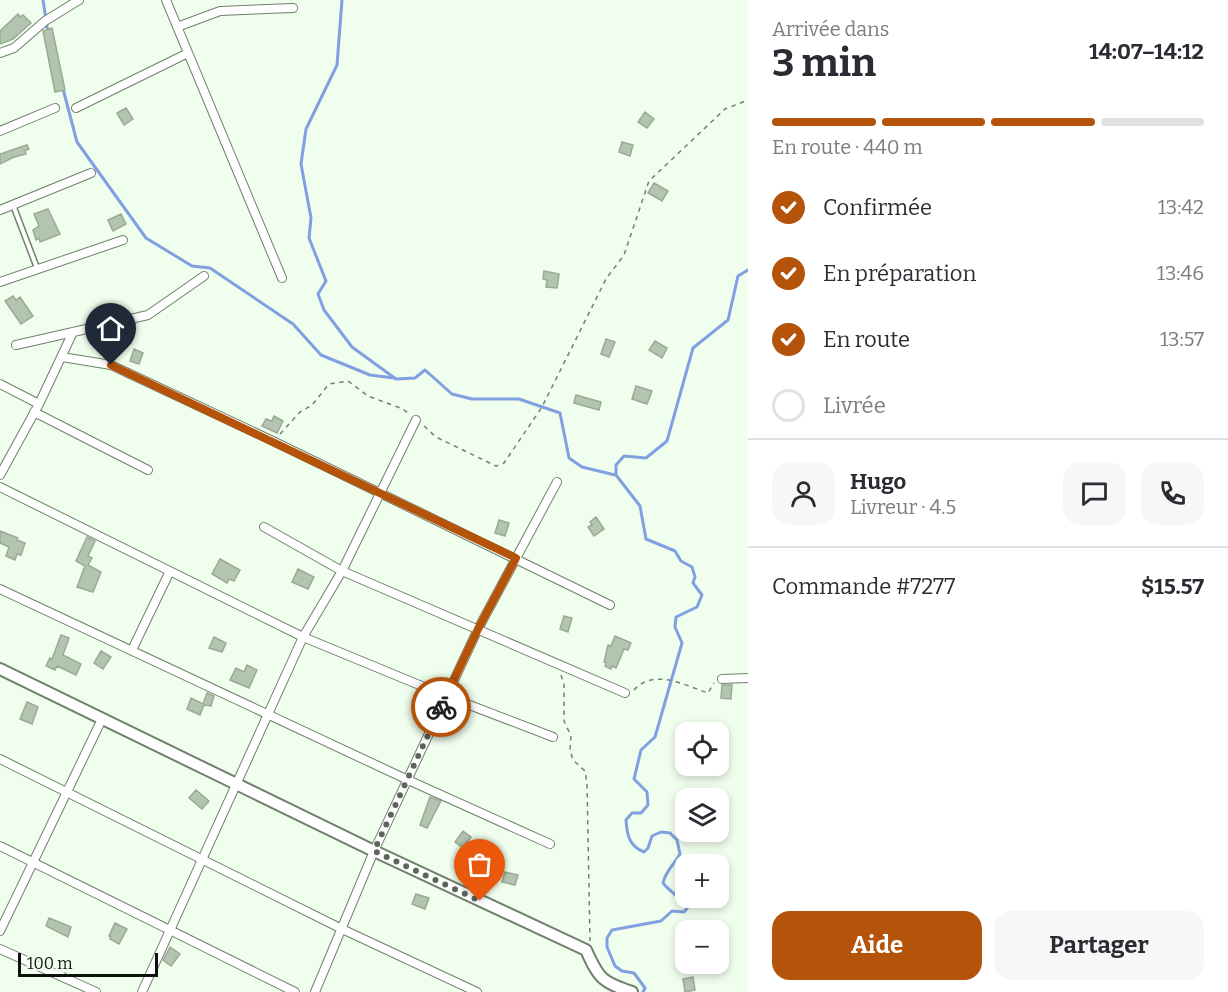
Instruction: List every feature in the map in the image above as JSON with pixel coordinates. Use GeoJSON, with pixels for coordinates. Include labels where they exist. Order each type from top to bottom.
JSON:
{"type":"FeatureCollection","features":[{"type":"Feature","properties":{"kind":"street"},"geometry":{"type":"LineString","coordinates":[[0,53],[14,48],[45,21],[79,0]]}},
{"type":"Feature","properties":{"kind":"street"},"geometry":{"type":"LineString","coordinates":[[166,0],[282,278]]}},
{"type":"Feature","properties":{"kind":"street"},"geometry":{"type":"LineString","coordinates":[[177,27],[220,11],[293,8]]}},
{"type":"Feature","properties":{"kind":"street"},"geometry":{"type":"LineString","coordinates":[[76,108],[188,53]]}},
{"type":"Feature","properties":{"kind":"street"},"geometry":{"type":"LineString","coordinates":[[0,131],[55,108]]}},
{"type":"Feature","properties":{"kind":"street"},"geometry":{"type":"LineString","coordinates":[[0,210],[91,173]]}},
{"type":"Feature","properties":{"kind":"street"},"geometry":{"type":"LineString","coordinates":[[0,282],[123,240]]}},
{"type":"Feature","properties":{"kind":"street"},"geometry":{"type":"LineString","coordinates":[[16,345],[148,315],[204,276]]}},
{"type":"Feature","properties":{"kind":"street"},"geometry":{"type":"LineString","coordinates":[[0,475],[37,408],[73,332]]}},
{"type":"Feature","properties":{"kind":"street"},"geometry":{"type":"LineString","coordinates":[[62,357],[111,365],[610,605]]}},
{"type":"Feature","properties":{"kind":"street"},"geometry":{"type":"LineString","coordinates":[[0,384],[37,408],[148,470]]}},
{"type":"Feature","properties":{"kind":"street"},"geometry":{"type":"LineString","coordinates":[[142,992],[169,930],[204,860],[303,637],[342,571],[416,420]]}},
{"type":"Feature","properties":{"kind":"street"},"geometry":{"type":"LineString","coordinates":[[315,992],[374,851],[478,629],[558,482]]}},
{"type":"Feature","properties":{"kind":"street"},"geometry":{"type":"LineString","coordinates":[[0,487],[303,637],[554,737]]}},
{"type":"Feature","properties":{"kind":"street"},"geometry":{"type":"LineString","coordinates":[[264,527],[342,571],[625,693]]}},
{"type":"Feature","properties":{"kind":"street"},"geometry":{"type":"LineString","coordinates":[[132,650],[170,571]]}},
{"type":"Feature","properties":{"kind":"street"},"geometry":{"type":"LineString","coordinates":[[0,589],[550,844]]}},
{"type":"Feature","properties":{"kind":"street"},"geometry":{"type":"LineString","coordinates":[[0,669],[374,851],[586,950],[598,975],[615,987],[632,992]]}},
{"type":"Feature","properties":{"kind":"street"},"geometry":{"type":"LineString","coordinates":[[722,679],[748,678]]}},
{"type":"Feature","properties":{"kind":"street"},"geometry":{"type":"LineString","coordinates":[[0,931],[102,719]]}},
{"type":"Feature","properties":{"kind":"street"},"geometry":{"type":"LineString","coordinates":[[0,759],[342,929],[477,992]]}},
{"type":"Feature","properties":{"kind":"street"},"geometry":{"type":"LineString","coordinates":[[0,846],[294,992]]}},
{"type":"Feature","properties":{"kind":"street"},"geometry":{"type":"LineString","coordinates":[[0,949],[96,992]]}},
{"type":"Feature","properties":{"kind":"lane"},"geometry":{"type":"LineString","coordinates":[[12,205],[37,268]]}},
{"type":"Feature","properties":{"kind":"path"},"geometry":{"type":"LineString","coordinates":[[273,441],[300,412],[312,405],[329,384],[348,381],[368,396],[403,409],[436,437],[496,466],[504,463],[542,407],[606,279],[624,255],[649,181],[725,109],[748,100]]}},
{"type":"Feature","properties":{"kind":"path"},"geometry":{"type":"LineString","coordinates":[[558,663],[564,685],[564,721],[571,736],[570,750],[573,760],[585,771],[587,783],[591,940],[586,950]]}},
{"type":"Feature","properties":{"kind":"path"},"geometry":{"type":"LineString","coordinates":[[625,693],[631,693],[638,685],[658,677],[708,693],[716,680],[722,679]]}},
{"type":"Feature","properties":{"kind":"building"},"geometry":{"type":"Polygon","coordinates":[[[18,14],[20,17],[23,15],[31,23],[13,39],[0,44],[0,31],[18,14]]]}},
{"type":"Feature","properties":{"kind":"building"},"geometry":{"type":"Polygon","coordinates":[[[52,28],[65,90],[55,92],[43,31],[52,28]]]}},
{"type":"Feature","properties":{"kind":"building"},"geometry":{"type":"Polygon","coordinates":[[[126,108],[133,119],[124,125],[117,113],[126,108]]]}},
{"type":"Feature","properties":{"kind":"building"},"geometry":{"type":"Polygon","coordinates":[[[645,112],[654,119],[647,128],[638,122],[645,112]]]}},
{"type":"Feature","properties":{"kind":"building"},"geometry":{"type":"Polygon","coordinates":[[[622,142],[633,145],[630,156],[619,152],[622,142]]]}},
{"type":"Feature","properties":{"kind":"building"},"geometry":{"type":"Polygon","coordinates":[[[27,145],[29,149],[25,151],[26,154],[0,164],[0,154],[27,145]]]}},
{"type":"Feature","properties":{"kind":"building"},"geometry":{"type":"Polygon","coordinates":[[[654,183],[668,191],[662,201],[648,193],[654,183]]]}},
{"type":"Feature","properties":{"kind":"building"},"geometry":{"type":"Polygon","coordinates":[[[48,209],[60,234],[40,242],[39,238],[36,240],[33,230],[39,226],[34,214],[48,209]]]}},
{"type":"Feature","properties":{"kind":"building"},"geometry":{"type":"Polygon","coordinates":[[[121,214],[126,224],[113,231],[108,220],[121,214]]]}},
{"type":"Feature","properties":{"kind":"building"},"geometry":{"type":"Polygon","coordinates":[[[544,271],[559,274],[557,288],[546,287],[547,280],[543,279],[544,271]]]}},
{"type":"Feature","properties":{"kind":"building"},"geometry":{"type":"Polygon","coordinates":[[[13,296],[16,300],[20,297],[33,316],[21,324],[5,301],[13,296]]]}},
{"type":"Feature","properties":{"kind":"building"},"geometry":{"type":"Polygon","coordinates":[[[606,339],[615,342],[609,357],[601,354],[606,339]]]}},
{"type":"Feature","properties":{"kind":"building"},"geometry":{"type":"Polygon","coordinates":[[[655,341],[667,348],[662,358],[649,350],[655,341]]]}},
{"type":"Feature","properties":{"kind":"building"},"geometry":{"type":"Polygon","coordinates":[[[134,349],[143,353],[139,364],[130,361],[134,349]]]}},
{"type":"Feature","properties":{"kind":"building"},"geometry":{"type":"Polygon","coordinates":[[[636,386],[652,391],[647,404],[632,399],[636,386]]]}},
{"type":"Feature","properties":{"kind":"building"},"geometry":{"type":"Polygon","coordinates":[[[576,395],[601,402],[599,410],[574,403],[576,395]]]}},
{"type":"Feature","properties":{"kind":"building"},"geometry":{"type":"Polygon","coordinates":[[[274,416],[283,421],[277,433],[262,426],[266,419],[272,421],[274,416]]]}},
{"type":"Feature","properties":{"kind":"building"},"geometry":{"type":"Polygon","coordinates":[[[596,517],[604,529],[594,536],[588,527],[592,525],[590,522],[596,517]]]}},
{"type":"Feature","properties":{"kind":"building"},"geometry":{"type":"Polygon","coordinates":[[[499,520],[509,523],[505,536],[495,533],[499,520]]]}},
{"type":"Feature","properties":{"kind":"building"},"geometry":{"type":"Polygon","coordinates":[[[0,531],[25,543],[21,555],[17,554],[15,560],[6,556],[9,547],[0,543],[0,531]]]}},
{"type":"Feature","properties":{"kind":"building"},"geometry":{"type":"Polygon","coordinates":[[[87,537],[95,541],[88,556],[92,558],[88,565],[101,572],[93,592],[77,587],[85,566],[76,561],[87,537]]]}},
{"type":"Feature","properties":{"kind":"building"},"geometry":{"type":"Polygon","coordinates":[[[220,559],[240,570],[234,581],[229,579],[227,583],[212,574],[220,559]]]}},
{"type":"Feature","properties":{"kind":"building"},"geometry":{"type":"Polygon","coordinates":[[[298,569],[314,577],[308,589],[292,582],[298,569]]]}},
{"type":"Feature","properties":{"kind":"building"},"geometry":{"type":"Polygon","coordinates":[[[564,616],[572,618],[568,632],[560,629],[564,616]]]}},
{"type":"Feature","properties":{"kind":"building"},"geometry":{"type":"Polygon","coordinates":[[[61,635],[69,638],[63,655],[81,664],[76,675],[57,666],[55,670],[46,666],[50,658],[52,659],[61,635]]]}},
{"type":"Feature","properties":{"kind":"building"},"geometry":{"type":"Polygon","coordinates":[[[615,636],[631,643],[628,650],[624,649],[616,668],[612,666],[611,669],[605,666],[604,662],[608,645],[611,646],[615,636]]]}},
{"type":"Feature","properties":{"kind":"building"},"geometry":{"type":"Polygon","coordinates":[[[214,637],[226,643],[222,652],[209,648],[214,637]]]}},
{"type":"Feature","properties":{"kind":"building"},"geometry":{"type":"Polygon","coordinates":[[[101,651],[111,657],[103,669],[94,663],[101,651]]]}},
{"type":"Feature","properties":{"kind":"building"},"geometry":{"type":"Polygon","coordinates":[[[247,665],[257,670],[249,688],[230,680],[236,668],[244,672],[247,665]]]}},
{"type":"Feature","properties":{"kind":"building"},"geometry":{"type":"Polygon","coordinates":[[[722,685],[732,685],[731,699],[721,698],[722,685]]]}},
{"type":"Feature","properties":{"kind":"building"},"geometry":{"type":"Polygon","coordinates":[[[207,693],[214,696],[211,706],[204,705],[200,715],[187,709],[191,698],[203,704],[207,693]]]}},
{"type":"Feature","properties":{"kind":"building"},"geometry":{"type":"Polygon","coordinates":[[[27,702],[38,707],[32,724],[20,719],[27,702]]]}},
{"type":"Feature","properties":{"kind":"building"},"geometry":{"type":"Polygon","coordinates":[[[196,790],[209,801],[202,809],[189,798],[196,790]]]}},
{"type":"Feature","properties":{"kind":"building"},"geometry":{"type":"Polygon","coordinates":[[[430,797],[441,801],[427,828],[420,825],[430,797]]]}},
{"type":"Feature","properties":{"kind":"building"},"geometry":{"type":"Polygon","coordinates":[[[463,831],[471,837],[463,848],[455,842],[463,831]]]}},
{"type":"Feature","properties":{"kind":"building"},"geometry":{"type":"Polygon","coordinates":[[[505,872],[518,875],[515,885],[502,882],[505,872]]]}},
{"type":"Feature","properties":{"kind":"building"},"geometry":{"type":"Polygon","coordinates":[[[416,894],[429,898],[425,909],[412,904],[416,894]]]}},
{"type":"Feature","properties":{"kind":"building"},"geometry":{"type":"Polygon","coordinates":[[[49,918],[71,927],[68,937],[46,926],[49,918]]]}},
{"type":"Feature","properties":{"kind":"building"},"geometry":{"type":"Polygon","coordinates":[[[115,923],[127,929],[119,944],[109,936],[115,923]]]}},
{"type":"Feature","properties":{"kind":"building"},"geometry":{"type":"Polygon","coordinates":[[[170,947],[180,954],[171,966],[163,960],[170,947]]]}},
{"type":"Feature","properties":{"kind":"building"},"geometry":{"type":"Polygon","coordinates":[[[693,977],[695,990],[685,992],[683,979],[693,977]]]}},
{"type":"Feature","properties":{"kind":"waterway"},"geometry":{"type":"LineString","coordinates":[[43,0],[48,33]]}},
{"type":"Feature","properties":{"kind":"waterway"},"geometry":{"type":"LineString","coordinates":[[342,0],[337,65],[306,129],[301,164],[311,218],[309,238],[326,281],[318,294],[324,310],[352,347],[396,379],[415,378],[425,370],[452,394],[472,399],[519,399],[560,413],[569,458],[582,467],[615,475]]}},
{"type":"Feature","properties":{"kind":"waterway"},"geometry":{"type":"LineString","coordinates":[[63,89],[77,142],[146,238],[192,266],[210,268],[293,324],[321,355],[370,375],[394,378]]}},
{"type":"Feature","properties":{"kind":"waterway"},"geometry":{"type":"LineString","coordinates":[[643,992],[645,988],[634,973],[622,971],[615,966],[607,947],[607,938],[612,930],[661,921],[672,911],[684,912],[688,907],[663,883],[680,854],[677,840],[670,833],[661,832],[652,836],[644,852],[635,847],[630,839],[626,820],[632,813],[641,813],[648,805],[647,792],[634,779],[641,750],[655,737],[682,643],[675,627],[676,617],[697,607],[702,595],[693,583],[695,577],[692,567],[681,561],[675,551],[646,539],[640,506],[616,475],[616,465],[624,456],[646,458],[667,441],[693,348],[728,320],[738,276],[748,270]]}},
{"type":"Feature","properties":{"kind":"way so far"},"geometry":{"type":"LineString","coordinates":[[441,707],[374,851],[480,901]]}},
{"type":"Feature","properties":{"kind":"route"},"geometry":{"type":"LineString","coordinates":[[111,365],[516,558],[478,629],[441,707]]}}]}
